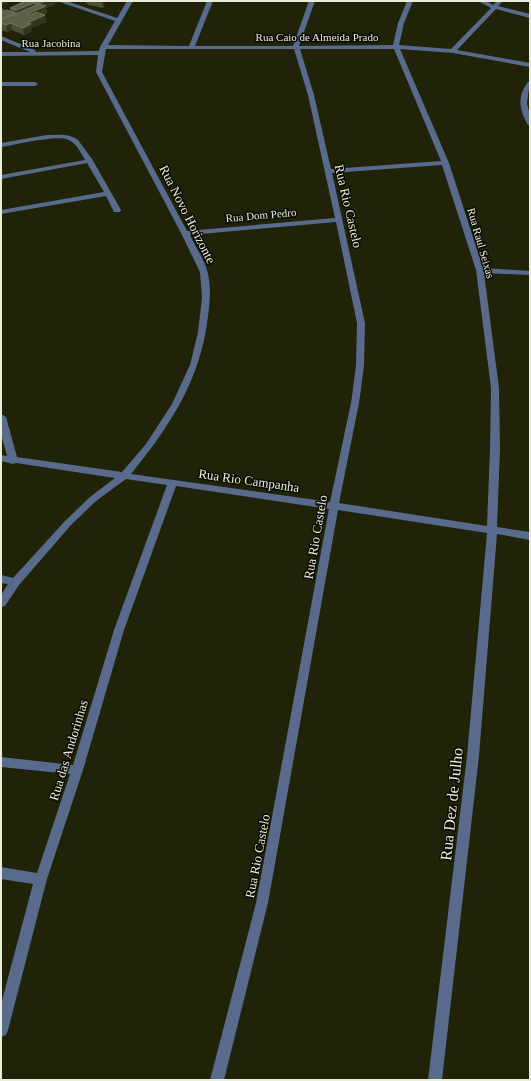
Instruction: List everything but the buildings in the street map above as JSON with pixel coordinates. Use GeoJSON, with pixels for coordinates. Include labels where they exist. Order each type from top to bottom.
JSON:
{"type":"FeatureCollection","features":[{"type":"Feature","properties":{"kind":"street"},"geometry":{"type":"LineString","coordinates":[[60,1],[118,20]]}},
{"type":"Feature","properties":{"kind":"street","name":"Rua Novo Horizonte"},"geometry":{"type":"LineString","coordinates":[[1,603],[15,582],[68,523],[93,499],[124,476],[149,446],[176,404],[194,365],[202,332],[206,298],[204,272],[185,233],[98,72],[98,63],[102,50],[130,1]]}},
{"type":"Feature","properties":{"kind":"street"},"geometry":{"type":"LineString","coordinates":[[191,48],[210,1]]}},
{"type":"Feature","properties":{"kind":"street"},"geometry":{"type":"LineString","coordinates":[[296,48],[312,1]]}},
{"type":"Feature","properties":{"kind":"street"},"geometry":{"type":"LineString","coordinates":[[396,47],[398,32],[404,11],[410,1]]}},
{"type":"Feature","properties":{"kind":"street"},"geometry":{"type":"LineString","coordinates":[[481,1],[494,7],[530,16]]}},
{"type":"Feature","properties":{"kind":"street"},"geometry":{"type":"LineString","coordinates":[[453,52],[500,1]]}},
{"type":"Feature","properties":{"kind":"street"},"geometry":{"type":"LineString","coordinates":[[1,38],[39,54]]}},
{"type":"Feature","properties":{"kind":"street","name":"Rua Caio de Almeida Prado"},"geometry":{"type":"LineString","coordinates":[[102,50],[396,47],[453,52],[530,65]]}},
{"type":"Feature","properties":{"kind":"street","name":"Rua Raul Seixas"},"geometry":{"type":"LineString","coordinates":[[396,47],[446,163],[480,270],[495,388],[495,449],[492,530]]}},
{"type":"Feature","properties":{"kind":"street","name":"Rua Rio Castelo"},"geometry":{"type":"LineString","coordinates":[[217,1080],[262,903],[334,506],[355,404],[360,366],[361,323],[311,96],[296,48]]}},
{"type":"Feature","properties":{"kind":"street","name":"Rua Jacobina"},"geometry":{"type":"LineString","coordinates":[[1,54],[39,54],[102,50]]}},
{"type":"Feature","properties":{"kind":"street"},"geometry":{"type":"LineString","coordinates":[[530,83],[522,96],[523,106],[530,124]]}},
{"type":"Feature","properties":{"kind":"street"},"geometry":{"type":"LineString","coordinates":[[1,84],[35,84]]}},
{"type":"Feature","properties":{"kind":"street"},"geometry":{"type":"LineString","coordinates":[[1,145],[64,136],[75,140],[117,210]]}},
{"type":"Feature","properties":{"kind":"street"},"geometry":{"type":"LineString","coordinates":[[1,177],[88,161]]}},
{"type":"Feature","properties":{"kind":"street"},"geometry":{"type":"LineString","coordinates":[[327,171],[446,163]]}},
{"type":"Feature","properties":{"kind":"street"},"geometry":{"type":"LineString","coordinates":[[1,212],[107,194]]}},
{"type":"Feature","properties":{"kind":"street","name":"Rua Dom Pedro"},"geometry":{"type":"LineString","coordinates":[[185,233],[338,220]]}},
{"type":"Feature","properties":{"kind":"street"},"geometry":{"type":"LineString","coordinates":[[480,270],[530,273]]}},
{"type":"Feature","properties":{"kind":"street"},"geometry":{"type":"LineString","coordinates":[[1,417],[13,461]]}},
{"type":"Feature","properties":{"kind":"street","name":"Rua Rio Campanha"},"geometry":{"type":"LineString","coordinates":[[1,458],[13,461],[173,482],[530,536]]}},
{"type":"Feature","properties":{"kind":"street","name":"Rua das Andorinhas"},"geometry":{"type":"LineString","coordinates":[[1,1030],[41,879],[77,770],[119,630],[173,482]]}},
{"type":"Feature","properties":{"kind":"street","name":"Rua Dez de Julho"},"geometry":{"type":"LineString","coordinates":[[435,1080],[473,756],[492,530]]}},
{"type":"Feature","properties":{"kind":"street"},"geometry":{"type":"LineString","coordinates":[[1,579],[15,582]]}},
{"type":"Feature","properties":{"kind":"street"},"geometry":{"type":"LineString","coordinates":[[1,762],[77,770]]}},
{"type":"Feature","properties":{"kind":"street"},"geometry":{"type":"LineString","coordinates":[[1,873],[41,879]]}}]}
